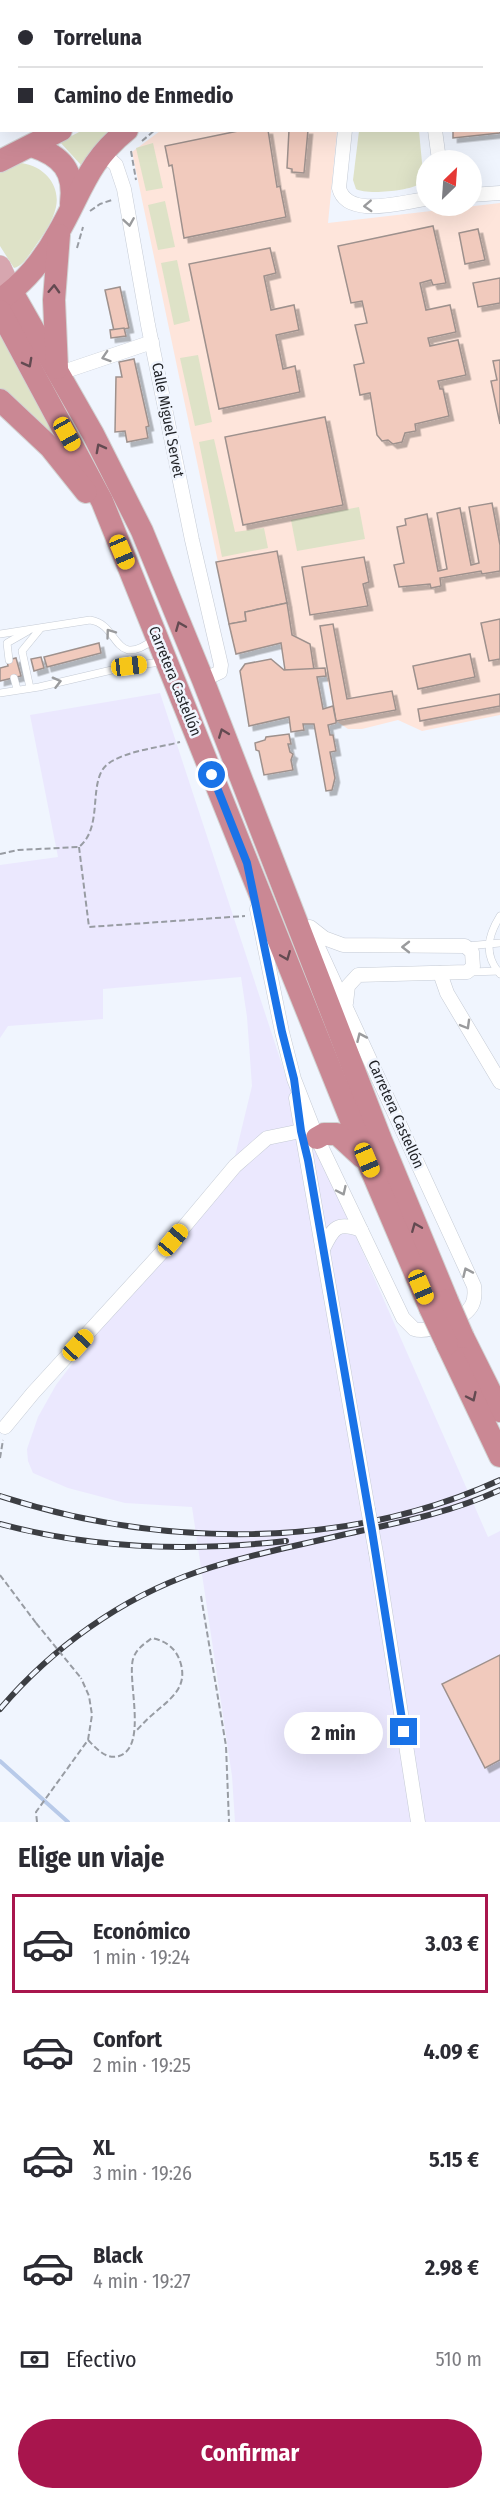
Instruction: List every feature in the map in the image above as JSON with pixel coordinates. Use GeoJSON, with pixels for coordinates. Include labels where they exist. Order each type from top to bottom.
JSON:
{"type":"FeatureCollection","features":[{"type":"Feature","properties":{"kind":"highway"},"geometry":{"type":"LineString","coordinates":[[0,161],[57,132]]}},
{"type":"Feature","properties":{"kind":"highway"},"geometry":{"type":"LineString","coordinates":[[6,296],[34,269],[59,232],[81,214],[88,173],[103,153],[125,132]]}},
{"type":"Feature","properties":{"kind":"highway"},"geometry":{"type":"LineString","coordinates":[[32,146],[53,154],[65,167],[81,214]]}},
{"type":"Feature","properties":{"kind":"highway"},"geometry":{"type":"LineString","coordinates":[[58,371],[54,300],[59,232]]}},
{"type":"Feature","properties":{"kind":"highway","name":"Carretera Castellón"},"geometry":{"type":"LineString","coordinates":[[6,296],[58,371],[142,531],[381,1140],[439,1304]]}},
{"type":"Feature","properties":{"kind":"highway","name":"Carretera Castellón"},"geometry":{"type":"LineString","coordinates":[[0,311],[102,501],[367,1160],[439,1304],[500,1456]]}},
{"type":"Feature","properties":{"kind":"highway"},"geometry":{"type":"LineString","coordinates":[[0,400],[50,447],[73,474],[113,530]]}},
{"type":"Feature","properties":{"kind":"highway"},"geometry":{"type":"LineString","coordinates":[[309,1135],[337,1134],[367,1160]]}},
{"type":"Feature","properties":{"kind":"highway","name":"Carretera Castellón"},"geometry":{"type":"LineString","coordinates":[[455,1340],[500,1411]]}},
{"type":"Feature","properties":{"kind":"main road"},"geometry":{"type":"LineString","coordinates":[[0,266],[6,296]]}},
{"type":"Feature","properties":{"kind":"street"},"geometry":{"type":"LineString","coordinates":[[345,132],[339,188],[340,193],[350,204],[363,207],[416,201]]}},
{"type":"Feature","properties":{"kind":"street"},"geometry":{"type":"LineString","coordinates":[[435,132],[438,150]]}},
{"type":"Feature","properties":{"kind":"street","name":"Calle Miguel Servet"},"geometry":{"type":"LineString","coordinates":[[103,153],[116,165],[120,173],[192,540],[216,641],[221,670],[202,680]]}},
{"type":"Feature","properties":{"kind":"street"},"geometry":{"type":"LineString","coordinates":[[482,194],[500,193]]}},
{"type":"Feature","properties":{"kind":"street"},"geometry":{"type":"LineString","coordinates":[[58,371],[152,342]]}},
{"type":"Feature","properties":{"kind":"street","name":"Carretera Castellón"},"geometry":{"type":"LineString","coordinates":[[247,863],[282,1032],[309,1135],[361,1230],[403,1318],[414,1329],[431,1330],[468,1311],[475,1296],[474,1286],[346,1005],[250,808]]}},
{"type":"Feature","properties":{"kind":"street"},"geometry":{"type":"LineString","coordinates":[[308,925],[324,938],[343,945],[465,946],[471,950],[473,967],[467,972],[358,975],[351,980],[348,986],[346,1005]]}},
{"type":"Feature","properties":{"kind":"street"},"geometry":{"type":"LineString","coordinates":[[440,973],[447,993],[500,1082]]}},
{"type":"Feature","properties":{"kind":"street"},"geometry":{"type":"LineString","coordinates":[[5,1427],[33,1393],[173,1240],[235,1166],[267,1138],[309,1135],[308,1160],[376,1553],[418,1822]]}},
{"type":"Feature","properties":{"kind":"street"},"geometry":{"type":"LineString","coordinates":[[323,1249],[332,1232],[340,1226],[361,1230]]}},
{"type":"Feature","properties":{"kind":"lane"},"geometry":{"type":"LineString","coordinates":[[0,634],[96,620],[104,625],[117,643],[132,651],[157,637]]}},
{"type":"Feature","properties":{"kind":"lane"},"geometry":{"type":"LineString","coordinates":[[30,688],[22,651],[40,629]]}},
{"type":"Feature","properties":{"kind":"lane"},"geometry":{"type":"LineString","coordinates":[[9,660],[7,643],[28,631]]}},
{"type":"Feature","properties":{"kind":"lane"},"geometry":{"type":"LineString","coordinates":[[0,693],[129,666],[167,661]]}},
{"type":"Feature","properties":{"kind":"lane"},"geometry":{"type":"LineString","coordinates":[[14,678],[17,689]]}},
{"type":"Feature","properties":{"kind":"lane"},"geometry":{"type":"LineString","coordinates":[[499,972],[489,956],[489,943],[500,916]]}},
{"type":"Feature","properties":{"kind":"lane"},"geometry":{"type":"LineString","coordinates":[[465,946],[500,943]]}},
{"type":"Feature","properties":{"kind":"lane"},"geometry":{"type":"LineString","coordinates":[[467,972],[499,972]]}},
{"type":"Feature","properties":{"kind":"path"},"geometry":{"type":"LineString","coordinates":[[138,189],[131,151],[153,132]]}},
{"type":"Feature","properties":{"kind":"path"},"geometry":{"type":"LineString","coordinates":[[76,251],[81,214],[118,198]]}},
{"type":"Feature","properties":{"kind":"path"},"geometry":{"type":"LineString","coordinates":[[0,854],[18,850],[79,847],[89,837],[92,829],[99,779],[107,765],[122,757],[197,736]]}},
{"type":"Feature","properties":{"kind":"path"},"geometry":{"type":"LineString","coordinates":[[79,847],[89,927],[258,915]]}},
{"type":"Feature","properties":{"kind":"path"},"geometry":{"type":"LineString","coordinates":[[0,1575],[81,1678],[89,1696],[92,1715],[88,1740],[36,1812],[37,1822]]}},
{"type":"Feature","properties":{"kind":"path"},"geometry":{"type":"LineString","coordinates":[[201,1596],[226,1746],[229,1822]]}},
{"type":"Feature","properties":{"kind":"path"},"geometry":{"type":"LineString","coordinates":[[88,1740],[101,1753],[113,1757],[123,1755],[131,1746],[135,1732],[132,1673],[134,1657],[141,1645],[152,1638],[162,1640],[171,1646],[178,1656],[183,1679],[179,1691],[170,1701],[135,1732]]}},
{"type":"Feature","properties":{"kind":"shaded area"},"geometry":{"type":"Polygon","coordinates":[[[159,132],[337,132],[328,223],[416,213],[416,216],[482,216],[482,205],[500,203],[500,715],[422,731],[398,720],[362,729],[348,729],[336,721],[325,669],[314,670],[310,644],[292,635],[277,551],[218,562],[132,152],[159,132]]]}},
{"type":"Feature","properties":{"kind":"shaded area"},"geometry":{"type":"Polygon","coordinates":[[[160,693],[286,1077],[488,1537],[500,1531],[500,1822],[235,1822],[232,1776],[192,1507],[125,1503],[68,1488],[33,1473],[28,1461],[27,1449],[38,1417],[56,1385],[98,1330],[229,1181],[252,1086],[247,1017],[241,977],[103,989],[103,1019],[8,1026],[0,1038],[0,865],[58,857],[30,715],[160,693]]]}},
{"type":"Feature","properties":{"kind":"green space"},"geometry":{"type":"Polygon","coordinates":[[[79,132],[110,132],[81,165],[60,142],[79,132]]]}},
{"type":"Feature","properties":{"kind":"green space"},"geometry":{"type":"Polygon","coordinates":[[[359,132],[419,132],[421,150],[416,150],[416,185],[388,191],[369,192],[356,189],[353,180],[359,132]]]}},
{"type":"Feature","properties":{"kind":"green space"},"geometry":{"type":"Polygon","coordinates":[[[153,143],[163,188],[146,191],[136,148],[153,143]]]}},
{"type":"Feature","properties":{"kind":"green space"},"geometry":{"type":"Polygon","coordinates":[[[19,163],[35,167],[48,176],[57,198],[55,213],[47,229],[25,260],[14,268],[0,246],[0,171],[19,163]]]}},
{"type":"Feature","properties":{"kind":"green space"},"geometry":{"type":"Polygon","coordinates":[[[165,201],[175,247],[158,250],[148,205],[165,201]]]}},
{"type":"Feature","properties":{"kind":"green space"},"geometry":{"type":"Polygon","coordinates":[[[177,260],[190,321],[174,325],[161,263],[177,260]]]}},
{"type":"Feature","properties":{"kind":"green space"},"geometry":{"type":"Polygon","coordinates":[[[0,332],[64,444],[0,390],[0,332]]]}},
{"type":"Feature","properties":{"kind":"green space"},"geometry":{"type":"Polygon","coordinates":[[[198,355],[212,422],[195,426],[180,358],[198,355]]]}},
{"type":"Feature","properties":{"kind":"green space"},"geometry":{"type":"Polygon","coordinates":[[[214,439],[235,532],[264,528],[268,548],[222,557],[199,442],[214,439]]]}},
{"type":"Feature","properties":{"kind":"green space"},"geometry":{"type":"Polygon","coordinates":[[[359,507],[365,539],[297,551],[291,520],[359,507]]]}},
{"type":"Feature","properties":{"kind":"building"},"geometry":{"type":"Polygon","coordinates":[[[233,132],[268,132],[277,187],[280,186],[286,217],[184,238],[172,165],[169,166],[165,146],[233,132]]]}},
{"type":"Feature","properties":{"kind":"building"},"geometry":{"type":"Polygon","coordinates":[[[289,132],[308,132],[304,173],[292,172],[292,169],[287,168],[289,132]]]}},
{"type":"Feature","properties":{"kind":"building"},"geometry":{"type":"Polygon","coordinates":[[[453,132],[500,132],[500,133],[453,138],[453,132]]]}},
{"type":"Feature","properties":{"kind":"building"},"geometry":{"type":"Polygon","coordinates":[[[433,226],[446,283],[433,285],[431,280],[420,283],[426,310],[450,305],[456,332],[428,338],[430,346],[458,340],[466,375],[438,381],[440,389],[443,389],[449,416],[415,424],[416,431],[405,433],[402,442],[393,444],[388,440],[382,441],[377,435],[370,393],[360,395],[354,365],[364,363],[355,325],[367,323],[362,301],[351,303],[338,246],[433,226]]]}},
{"type":"Feature","properties":{"kind":"building"},"geometry":{"type":"Polygon","coordinates":[[[478,229],[485,260],[465,264],[459,233],[478,229]]]}},
{"type":"Feature","properties":{"kind":"building"},"geometry":{"type":"Polygon","coordinates":[[[270,248],[276,273],[264,276],[271,310],[294,305],[299,330],[276,335],[283,369],[295,366],[300,392],[219,409],[189,264],[270,248]]]}},
{"type":"Feature","properties":{"kind":"building"},"geometry":{"type":"Polygon","coordinates":[[[500,278],[500,303],[478,307],[473,283],[500,278]]]}},
{"type":"Feature","properties":{"kind":"building"},"geometry":{"type":"Polygon","coordinates":[[[120,287],[129,328],[114,331],[105,290],[120,287]]]}},
{"type":"Feature","properties":{"kind":"building"},"geometry":{"type":"Polygon","coordinates":[[[124,328],[126,336],[111,338],[110,330],[124,328]]]}},
{"type":"Feature","properties":{"kind":"building"},"geometry":{"type":"Polygon","coordinates":[[[134,359],[149,426],[146,427],[148,438],[127,442],[125,431],[115,432],[116,377],[122,377],[119,362],[134,359]]]}},
{"type":"Feature","properties":{"kind":"building"},"geometry":{"type":"Polygon","coordinates":[[[500,360],[500,424],[491,381],[497,380],[493,361],[500,360]]]}},
{"type":"Feature","properties":{"kind":"building"},"geometry":{"type":"Polygon","coordinates":[[[325,417],[343,505],[243,525],[225,437],[325,417]]]}},
{"type":"Feature","properties":{"kind":"building"},"geometry":{"type":"Polygon","coordinates":[[[492,503],[500,545],[500,571],[482,574],[481,571],[440,578],[441,586],[431,588],[430,584],[399,587],[394,565],[404,563],[397,527],[406,525],[405,519],[427,514],[438,571],[447,569],[437,513],[460,508],[471,565],[479,563],[469,507],[492,503]]]}},
{"type":"Feature","properties":{"kind":"building"},"geometry":{"type":"Polygon","coordinates":[[[277,551],[287,603],[245,612],[246,621],[229,624],[216,562],[277,551]]]}},
{"type":"Feature","properties":{"kind":"building"},"geometry":{"type":"Polygon","coordinates":[[[364,557],[369,582],[363,584],[368,606],[310,615],[302,567],[364,557]]]}},
{"type":"Feature","properties":{"kind":"building"},"geometry":{"type":"Polygon","coordinates":[[[287,603],[292,635],[310,644],[314,670],[285,670],[281,643],[236,654],[229,624],[246,621],[245,612],[287,603]]]}},
{"type":"Feature","properties":{"kind":"building"},"geometry":{"type":"Polygon","coordinates":[[[500,619],[500,659],[489,661],[481,623],[500,619]]]}},
{"type":"Feature","properties":{"kind":"building"},"geometry":{"type":"Polygon","coordinates":[[[333,624],[347,699],[392,691],[396,710],[336,721],[320,626],[333,624]]]}},
{"type":"Feature","properties":{"kind":"building"},"geometry":{"type":"Polygon","coordinates":[[[99,643],[101,653],[47,667],[44,657],[99,643]]]}},
{"type":"Feature","properties":{"kind":"building"},"geometry":{"type":"Polygon","coordinates":[[[470,654],[475,677],[418,689],[413,666],[470,654]]]}},
{"type":"Feature","properties":{"kind":"building"},"geometry":{"type":"Polygon","coordinates":[[[41,657],[44,668],[34,671],[31,659],[41,657]]]}},
{"type":"Feature","properties":{"kind":"building"},"geometry":{"type":"Polygon","coordinates":[[[16,658],[21,676],[0,681],[0,668],[8,666],[7,660],[16,658]]]}},
{"type":"Feature","properties":{"kind":"building"},"geometry":{"type":"Polygon","coordinates":[[[271,659],[284,670],[325,668],[326,676],[317,677],[323,709],[333,706],[336,721],[328,725],[330,735],[333,735],[336,751],[330,752],[335,778],[332,790],[326,791],[314,724],[303,724],[304,730],[291,732],[289,717],[249,726],[240,671],[245,664],[271,659]]]}},
{"type":"Feature","properties":{"kind":"building"},"geometry":{"type":"Polygon","coordinates":[[[500,694],[500,706],[420,721],[418,709],[500,694]]]}},
{"type":"Feature","properties":{"kind":"building"},"geometry":{"type":"Polygon","coordinates":[[[289,734],[291,744],[288,744],[293,754],[291,760],[293,770],[264,775],[255,743],[265,740],[266,737],[289,734]]]}},
{"type":"Feature","properties":{"kind":"building"},"geometry":{"type":"Polygon","coordinates":[[[500,1655],[500,1760],[485,1768],[442,1684],[500,1655]]]}},
{"type":"Feature","properties":{"kind":"waterway"},"geometry":{"type":"LineString","coordinates":[[0,1761],[68,1822]]}},
{"type":"Feature","properties":{"kind":"railway"},"geometry":{"type":"LineString","coordinates":[[0,1496],[61,1513],[124,1525],[188,1533],[252,1534],[316,1530],[379,1520],[441,1503],[500,1480]]}},
{"type":"Feature","properties":{"kind":"railway"},"geometry":{"type":"LineString","coordinates":[[0,1709],[42,1666],[90,1627],[141,1596],[169,1583],[254,1555],[427,1516],[500,1490]]}},
{"type":"Feature","properties":{"kind":"railway"},"geometry":{"type":"LineString","coordinates":[[0,1524],[71,1539],[142,1546],[214,1546],[286,1541]]}},
{"type":"Feature","properties":{"kind":"route"},"geometry":{"type":"LineString","coordinates":[[212,775],[247,863],[294,1079],[298,1118],[308,1160],[404,1732]]}}]}
